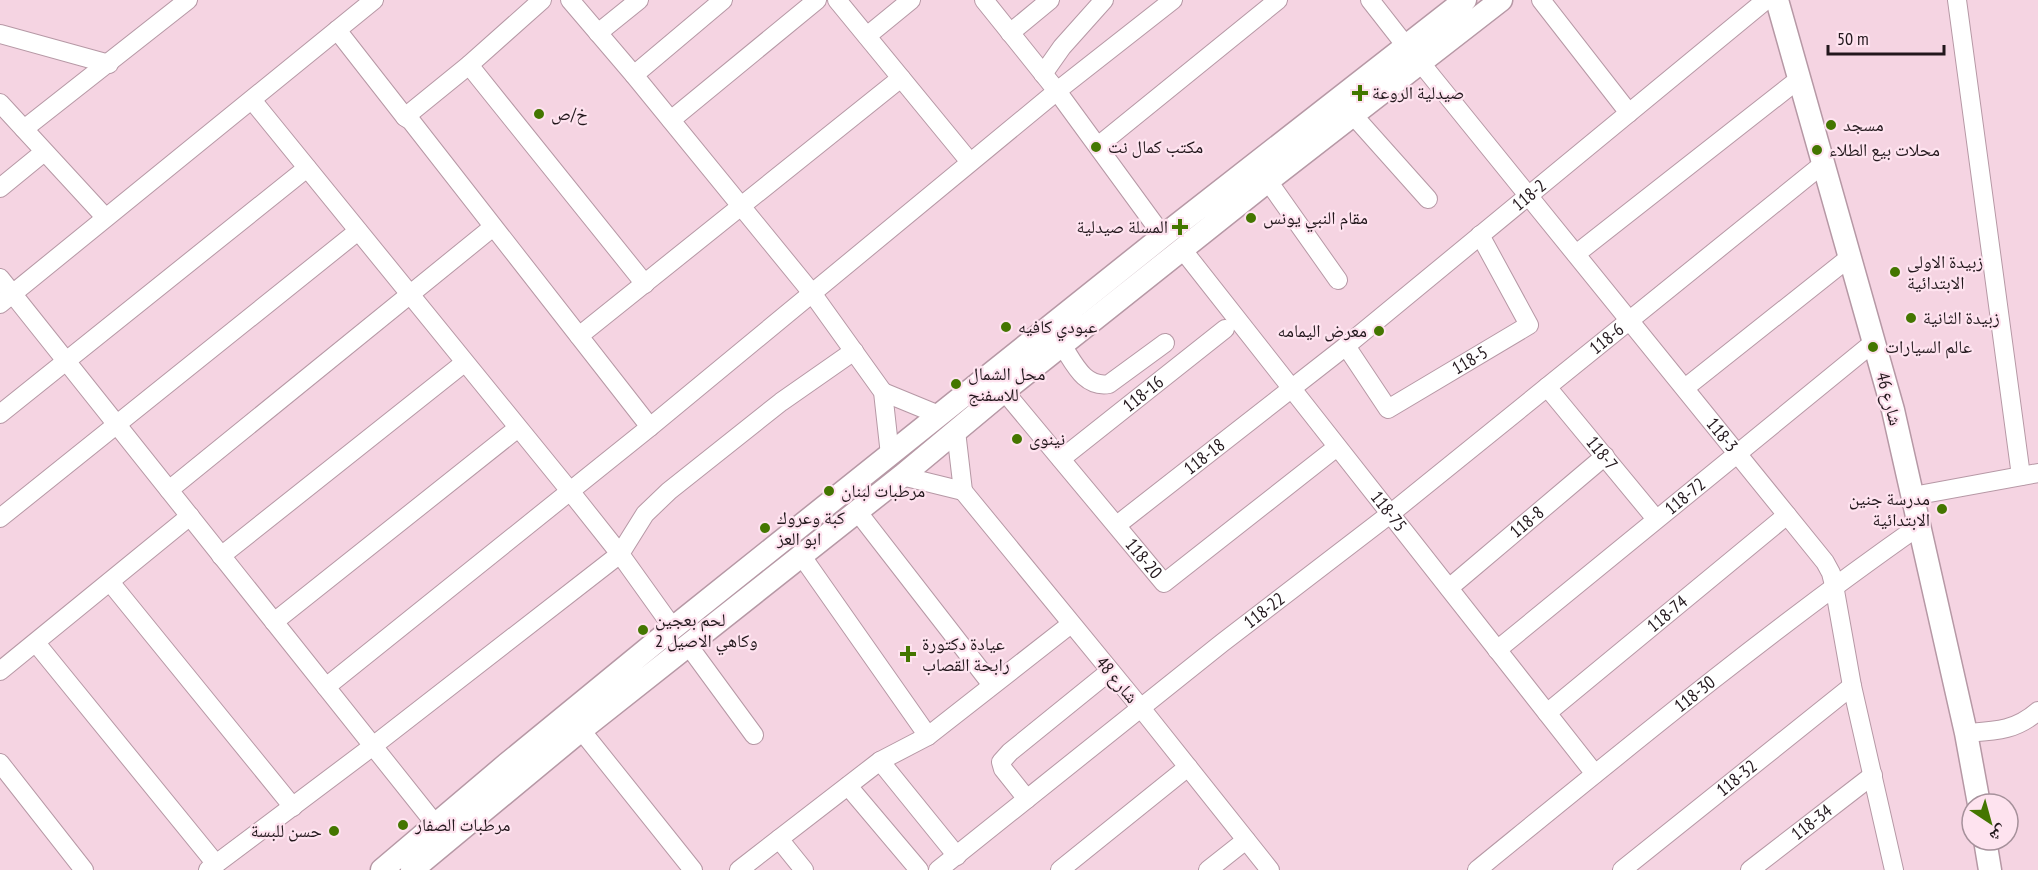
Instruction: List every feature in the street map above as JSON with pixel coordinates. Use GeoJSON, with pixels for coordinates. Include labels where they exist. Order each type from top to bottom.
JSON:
{"type":"FeatureCollection","features":[{"type":"Feature","properties":{"kind":"main road"},"geometry":{"type":"LineString","coordinates":[[382,870],[507,764],[681,637],[801,555],[1182,249],[1353,115],[1466,0]]}},
{"type":"Feature","properties":{"kind":"main road"},"geometry":{"type":"LineString","coordinates":[[412,870],[581,730],[681,637],[890,455],[1162,236],[1413,54],[1501,0]]}},
{"type":"Feature","properties":{"kind":"main road","name":"شارع 46"},"geometry":{"type":"LineString","coordinates":[[1777,0],[1893,410],[1966,733],[1977,792]]}},
{"type":"Feature","properties":{"kind":"main road"},"geometry":{"type":"LineString","coordinates":[[1987,852],[1990,870]]}},
{"type":"Feature","properties":{"kind":"street"},"geometry":{"type":"LineString","coordinates":[[24,129],[189,0]]}},
{"type":"Feature","properties":{"kind":"street"},"geometry":{"type":"LineString","coordinates":[[6,299],[374,0]]}},
{"type":"Feature","properties":{"kind":"street"},"geometry":{"type":"LineString","coordinates":[[405,117],[542,0]]}},
{"type":"Feature","properties":{"kind":"street"},"geometry":{"type":"LineString","coordinates":[[570,0],[812,292],[883,392],[890,455]]}},
{"type":"Feature","properties":{"kind":"street"},"geometry":{"type":"LineString","coordinates":[[598,33],[639,0]]}},
{"type":"Feature","properties":{"kind":"street"},"geometry":{"type":"LineString","coordinates":[[634,75],[723,0]]}},
{"type":"Feature","properties":{"kind":"street"},"geometry":{"type":"LineString","coordinates":[[671,120],[817,0]]}},
{"type":"Feature","properties":{"kind":"street"},"geometry":{"type":"LineString","coordinates":[[837,0],[970,162]]}},
{"type":"Feature","properties":{"kind":"street"},"geometry":{"type":"LineString","coordinates":[[867,36],[911,0]]}},
{"type":"Feature","properties":{"kind":"street"},"geometry":{"type":"LineString","coordinates":[[984,0],[1057,91],[1162,236]]}},
{"type":"Feature","properties":{"kind":"street"},"geometry":{"type":"LineString","coordinates":[[1010,33],[1050,0]]}},
{"type":"Feature","properties":{"kind":"street"},"geometry":{"type":"LineString","coordinates":[[1043,74],[1062,47],[1104,0]]}},
{"type":"Feature","properties":{"kind":"street"},"geometry":{"type":"LineString","coordinates":[[326,687],[651,427],[970,162],[1173,0]]}},
{"type":"Feature","properties":{"kind":"street"},"geometry":{"type":"LineString","coordinates":[[1098,146],[1278,0]]}},
{"type":"Feature","properties":{"kind":"street","name":"118-3"},"geometry":{"type":"LineString","coordinates":[[1370,0],[1825,562],[1834,585],[1852,686],[1873,775],[1891,868]]}},
{"type":"Feature","properties":{"kind":"street"},"geometry":{"type":"LineString","coordinates":[[1541,0],[1629,112]]}},
{"type":"Feature","properties":{"kind":"street","name":"118-2"},"geometry":{"type":"LineString","coordinates":[[1291,388],[1346,346],[1766,0]]}},
{"type":"Feature","properties":{"kind":"street"},"geometry":{"type":"LineString","coordinates":[[1913,496],[2030,475],[1957,0]]}},
{"type":"Feature","properties":{"kind":"street"},"geometry":{"type":"LineString","coordinates":[[337,30],[651,427]]}},
{"type":"Feature","properties":{"kind":"street"},"geometry":{"type":"LineString","coordinates":[[0,34],[109,64]]}},
{"type":"Feature","properties":{"kind":"street"},"geometry":{"type":"LineString","coordinates":[[469,64],[645,284]]}},
{"type":"Feature","properties":{"kind":"street"},"geometry":{"type":"LineString","coordinates":[[579,336],[901,78]]}},
{"type":"Feature","properties":{"kind":"street"},"geometry":{"type":"LineString","coordinates":[[1576,254],[1799,79]]}},
{"type":"Feature","properties":{"kind":"street"},"geometry":{"type":"LineString","coordinates":[[252,100],[620,554],[754,735]]}},
{"type":"Feature","properties":{"kind":"street"},"geometry":{"type":"LineString","coordinates":[[0,103],[105,218]]}},
{"type":"Feature","properties":{"kind":"street"},"geometry":{"type":"LineString","coordinates":[[1353,115],[1428,199]]}},
{"type":"Feature","properties":{"kind":"street"},"geometry":{"type":"LineString","coordinates":[[0,188],[44,152]]}},
{"type":"Feature","properties":{"kind":"street","name":"118-6"},"geometry":{"type":"LineString","coordinates":[[1390,514],[1823,164]]}},
{"type":"Feature","properties":{"kind":"street"},"geometry":{"type":"LineString","coordinates":[[0,414],[307,168]]}},
{"type":"Feature","properties":{"kind":"street"},"geometry":{"type":"LineString","coordinates":[[1268,181],[1338,280]]}},
{"type":"Feature","properties":{"kind":"street"},"geometry":{"type":"LineString","coordinates":[[169,490],[493,227]]}},
{"type":"Feature","properties":{"kind":"street"},"geometry":{"type":"LineString","coordinates":[[0,518],[358,231]]}},
{"type":"Feature","properties":{"kind":"street","name":"118-5"},"geometry":{"type":"LineString","coordinates":[[1346,346],[1388,409],[1529,325],[1480,235]]}},
{"type":"Feature","properties":{"kind":"street","name":"118-75"},"geometry":{"type":"LineString","coordinates":[[1182,249],[1595,774]]}},
{"type":"Feature","properties":{"kind":"street"},"geometry":{"type":"LineString","coordinates":[[1685,388],[1850,257]]}},
{"type":"Feature","properties":{"kind":"street"},"geometry":{"type":"LineString","coordinates":[[0,278],[6,299],[66,362],[436,825]]}},
{"type":"Feature","properties":{"kind":"street","name":"118-16"},"geometry":{"type":"LineString","coordinates":[[1061,459],[1225,329]]}},
{"type":"Feature","properties":{"kind":"street","name":"118-72"},"geometry":{"type":"LineString","coordinates":[[1497,650],[1874,342]]}},
{"type":"Feature","properties":{"kind":"street"},"geometry":{"type":"LineString","coordinates":[[1062,345],[1081,373],[1090,382],[1101,386],[1109,384],[1165,343]]}},
{"type":"Feature","properties":{"kind":"street"},"geometry":{"type":"LineString","coordinates":[[36,643],[212,867],[374,746],[620,554],[645,514],[669,491],[781,402],[854,351]]}},
{"type":"Feature","properties":{"kind":"street"},"geometry":{"type":"LineString","coordinates":[[221,556],[464,363]]}},
{"type":"Feature","properties":{"kind":"street","name":"118-7"},"geometry":{"type":"LineString","coordinates":[[1547,387],[1656,519]]}},
{"type":"Feature","properties":{"kind":"street","name":"118-18"},"geometry":{"type":"LineString","coordinates":[[1117,525],[1291,388]]}},
{"type":"Feature","properties":{"kind":"street","name":"118-20"},"geometry":{"type":"LineString","coordinates":[[1004,391],[1164,583],[1337,447]]}},
{"type":"Feature","properties":{"kind":"street"},"geometry":{"type":"LineString","coordinates":[[883,392],[939,416]]}},
{"type":"Feature","properties":{"kind":"street"},"geometry":{"type":"LineString","coordinates":[[274,622],[519,428]]}},
{"type":"Feature","properties":{"kind":"street"},"geometry":{"type":"LineString","coordinates":[[902,476],[963,491],[956,431]]}},
{"type":"Feature","properties":{"kind":"street","name":"118-8"},"geometry":{"type":"LineString","coordinates":[[1449,588],[1605,456]]}},
{"type":"Feature","properties":{"kind":"street","name":"شارع 48"},"geometry":{"type":"LineString","coordinates":[[963,491],[1270,870]]}},
{"type":"Feature","properties":{"kind":"street"},"geometry":{"type":"LineString","coordinates":[[857,511],[992,685]]}},
{"type":"Feature","properties":{"kind":"street","name":"118-22"},"geometry":{"type":"LineString","coordinates":[[938,870],[1222,643],[1390,514]]}},
{"type":"Feature","properties":{"kind":"street","name":"118-74"},"geometry":{"type":"LineString","coordinates":[[1547,713],[1787,514]]}},
{"type":"Feature","properties":{"kind":"street"},"geometry":{"type":"LineString","coordinates":[[0,671],[190,516]]}},
{"type":"Feature","properties":{"kind":"street","name":"118-30"},"geometry":{"type":"LineString","coordinates":[[1477,870],[1834,585],[1919,526]]}},
{"type":"Feature","properties":{"kind":"street"},"geometry":{"type":"LineString","coordinates":[[801,555],[928,736]]}},
{"type":"Feature","properties":{"kind":"street"},"geometry":{"type":"LineString","coordinates":[[110,582],[292,807]]}},
{"type":"Feature","properties":{"kind":"street"},"geometry":{"type":"LineString","coordinates":[[739,870],[880,761],[928,736],[1071,624]]}},
{"type":"Feature","properties":{"kind":"street"},"geometry":{"type":"LineString","coordinates":[[1027,799],[1001,762],[1010,752],[1110,671]]}},
{"type":"Feature","properties":{"kind":"street","name":"118-32"},"geometry":{"type":"LineString","coordinates":[[1622,870],[1852,686]]}},
{"type":"Feature","properties":{"kind":"street"},"geometry":{"type":"LineString","coordinates":[[1966,733],[2006,730],[2038,711]]}},
{"type":"Feature","properties":{"kind":"street"},"geometry":{"type":"LineString","coordinates":[[581,730],[693,870]]}},
{"type":"Feature","properties":{"kind":"street"},"geometry":{"type":"LineString","coordinates":[[880,761],[957,856]]}},
{"type":"Feature","properties":{"kind":"street"},"geometry":{"type":"LineString","coordinates":[[0,763],[84,870]]}},
{"type":"Feature","properties":{"kind":"street"},"geometry":{"type":"LineString","coordinates":[[1060,870],[1188,767]]}},
{"type":"Feature","properties":{"kind":"street","name":"118-34"},"geometry":{"type":"LineString","coordinates":[[1750,870],[1873,775]]}},
{"type":"Feature","properties":{"kind":"street"},"geometry":{"type":"LineString","coordinates":[[848,786],[919,870]]}},
{"type":"Feature","properties":{"kind":"street"},"geometry":{"type":"LineString","coordinates":[[779,839],[804,870]]}},
{"type":"Feature","properties":{"kind":"street"},"geometry":{"type":"LineString","coordinates":[[1208,870],[1246,840]]}},
{"type":"Feature","properties":{"kind":"place","name":"صيدلية الروعة"},"geometry":{"type":"Point","coordinates":[1360,93]}},
{"type":"Feature","properties":{"kind":"place","name":"خ/ص"},"geometry":{"type":"Point","coordinates":[539,114]}},
{"type":"Feature","properties":{"kind":"place","name":"مسجد"},"geometry":{"type":"Point","coordinates":[1831,125]}},
{"type":"Feature","properties":{"kind":"place","name":"مكتب كمال نت"},"geometry":{"type":"Point","coordinates":[1096,147]}},
{"type":"Feature","properties":{"kind":"place","name":"محلات بيع الطلاء"},"geometry":{"type":"Point","coordinates":[1817,150]}},
{"type":"Feature","properties":{"kind":"place","name":"مقام النبي يونس"},"geometry":{"type":"Point","coordinates":[1251,218]}},
{"type":"Feature","properties":{"kind":"place","name":"المسلة صيدلية"},"geometry":{"type":"Point","coordinates":[1180,227]}},
{"type":"Feature","properties":{"kind":"place","name":"زبيدة الاولى الابتدائية"},"geometry":{"type":"Point","coordinates":[1895,272]}},
{"type":"Feature","properties":{"kind":"place","name":"زبيدة الثانية"},"geometry":{"type":"Point","coordinates":[1911,318]}},
{"type":"Feature","properties":{"kind":"place","name":"عبودي كافيه"},"geometry":{"type":"Point","coordinates":[1006,327]}},
{"type":"Feature","properties":{"kind":"place","name":"معرض اليمامه"},"geometry":{"type":"Point","coordinates":[1379,331]}},
{"type":"Feature","properties":{"kind":"place","name":"عالم السيارات"},"geometry":{"type":"Point","coordinates":[1873,347]}},
{"type":"Feature","properties":{"kind":"place","name":"محل الشمال للاسفنج"},"geometry":{"type":"Point","coordinates":[956,384]}},
{"type":"Feature","properties":{"kind":"place","name":"نينوى"},"geometry":{"type":"Point","coordinates":[1017,439]}},
{"type":"Feature","properties":{"kind":"place","name":"مرطبات لبنان"},"geometry":{"type":"Point","coordinates":[829,491]}},
{"type":"Feature","properties":{"kind":"place","name":"مدرسة جنين الابتدائية"},"geometry":{"type":"Point","coordinates":[1942,509]}},
{"type":"Feature","properties":{"kind":"place","name":"كبة وعروك ابو العز"},"geometry":{"type":"Point","coordinates":[765,528]}},
{"type":"Feature","properties":{"kind":"place","name":"لحم بعجين وكاهي الاصيل 2"},"geometry":{"type":"Point","coordinates":[643,630]}},
{"type":"Feature","properties":{"kind":"place","name":"عيادة دكتورة رابحة القصاب"},"geometry":{"type":"Point","coordinates":[908,654]}},
{"type":"Feature","properties":{"kind":"place","name":"مرطبات الصفار"},"geometry":{"type":"Point","coordinates":[403,825]}},
{"type":"Feature","properties":{"kind":"place","name":"حسن للبسة"},"geometry":{"type":"Point","coordinates":[334,831]}}]}
